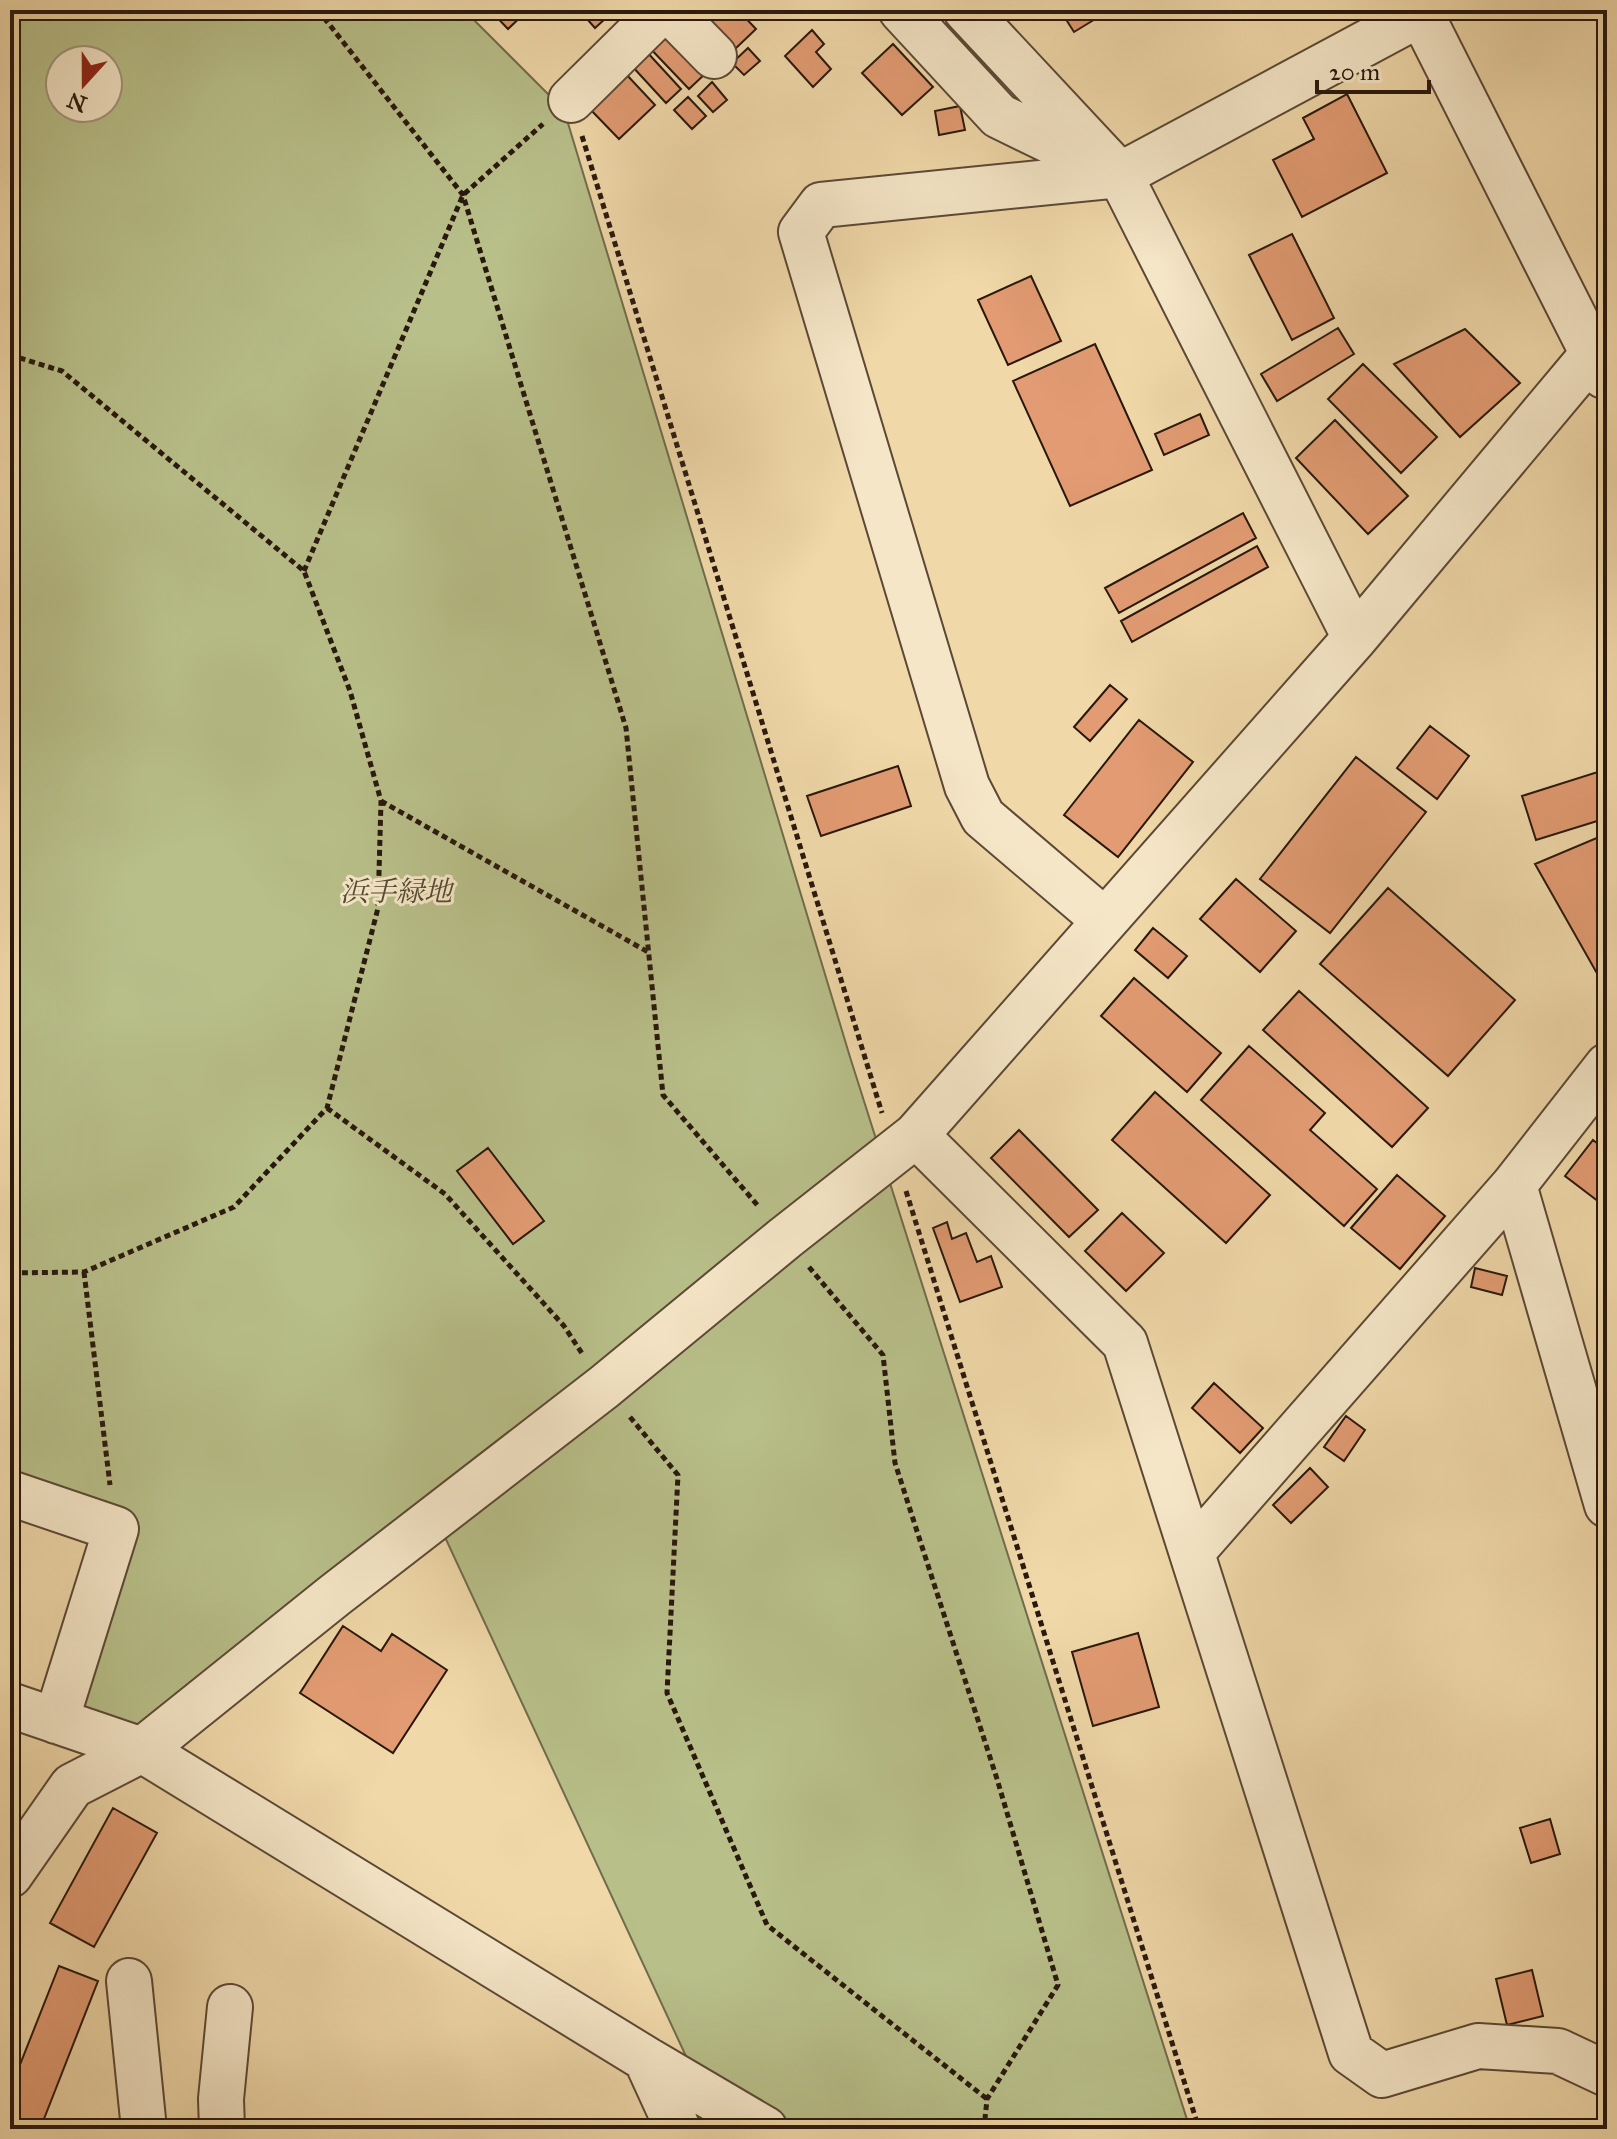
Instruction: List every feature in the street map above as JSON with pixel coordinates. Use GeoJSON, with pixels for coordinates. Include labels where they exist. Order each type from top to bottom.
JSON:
{"type":"FeatureCollection","features":[{"type":"Feature","properties":{"kind":"street"},"geometry":{"type":"LineString","coordinates":[[571,100],[662,10]]}},
{"type":"Feature","properties":{"kind":"street"},"geometry":{"type":"LineString","coordinates":[[669,10],[714,56]]}},
{"type":"Feature","properties":{"kind":"street"},"geometry":{"type":"LineString","coordinates":[[901,10],[999,116],[1120,175]]}},
{"type":"Feature","properties":{"kind":"street"},"geometry":{"type":"LineString","coordinates":[[966,10],[1120,175],[1355,638]]}},
{"type":"Feature","properties":{"kind":"street"},"geometry":{"type":"LineString","coordinates":[[10,1875],[72,1786],[142,1750],[335,1595],[604,1387],[916,1135],[1603,358],[1420,12],[1120,175],[821,205],[801,232],[967,786],[983,817],[1104,920]]}},
{"type":"Feature","properties":{"kind":"street"},"geometry":{"type":"LineString","coordinates":[[1193,1551],[1514,1185],[1607,1066]]}},
{"type":"Feature","properties":{"kind":"street"},"geometry":{"type":"LineString","coordinates":[[916,1135],[1125,1343],[1351,2053],[1382,2075],[1478,2046],[1558,2051],[1607,2074]]}},
{"type":"Feature","properties":{"kind":"street"},"geometry":{"type":"LineString","coordinates":[[1514,1185],[1607,1505]]}},
{"type":"Feature","properties":{"kind":"street"},"geometry":{"type":"LineString","coordinates":[[10,1493],[116,1529],[56,1721]]}},
{"type":"Feature","properties":{"kind":"street"},"geometry":{"type":"LineString","coordinates":[[10,1705],[142,1750],[765,2129]]}},
{"type":"Feature","properties":{"kind":"street"},"geometry":{"type":"LineString","coordinates":[[129,1981],[144,2129]]}},
{"type":"Feature","properties":{"kind":"street"},"geometry":{"type":"LineString","coordinates":[[222,2129],[221,2099],[230,2007]]}},
{"type":"Feature","properties":{"kind":"street"},"geometry":{"type":"LineString","coordinates":[[646,2059],[678,2129]]}},
{"type":"Feature","properties":{"kind":"path"},"geometry":{"type":"LineString","coordinates":[[318,10],[463,195],[626,728],[663,1095],[883,1355],[895,1463],[997,1779],[1058,1985],[987,2099],[984,2129]]}},
{"type":"Feature","properties":{"kind":"path"},"geometry":{"type":"LineString","coordinates":[[304,571],[463,195],[571,100]]}},
{"type":"Feature","properties":{"kind":"path"},"geometry":{"type":"LineString","coordinates":[[10,355],[62,371],[304,571],[350,691],[381,801],[378,908],[327,1108],[234,1207],[84,1272],[10,1273]]}},
{"type":"Feature","properties":{"kind":"path"},"geometry":{"type":"LineString","coordinates":[[381,801],[648,952]]}},
{"type":"Feature","properties":{"kind":"path"},"geometry":{"type":"LineString","coordinates":[[327,1108],[445,1194],[564,1326],[604,1387],[678,1475],[667,1693],[767,1925],[987,2099]]}},
{"type":"Feature","properties":{"kind":"path"},"geometry":{"type":"LineString","coordinates":[[84,1272],[116,1529]]}},
{"type":"Feature","properties":{"kind":"green space","name":"浜手緑地"},"geometry":{"type":"Polygon","coordinates":[[[10,10],[464,10],[564,110],[850,1057],[1190,2129],[695,2129],[691,2067],[444,1535],[136,1733],[74,1707],[128,1519],[10,1477],[10,10]]]}},
{"type":"Feature","properties":{"kind":"building"},"geometry":{"type":"Polygon","coordinates":[[[490,10],[528,10],[508,29],[490,10]]]}},
{"type":"Feature","properties":{"kind":"building"},"geometry":{"type":"Polygon","coordinates":[[[579,10],[599,10],[606,18],[595,28],[579,10]]]}},
{"type":"Feature","properties":{"kind":"building"},"geometry":{"type":"Polygon","coordinates":[[[699,10],[738,10],[756,29],[735,49],[699,10]]]}},
{"type":"Feature","properties":{"kind":"building"},"geometry":{"type":"Polygon","coordinates":[[[1060,10],[1110,10],[1074,32],[1060,10]]]}},
{"type":"Feature","properties":{"kind":"building"},"geometry":{"type":"Polygon","coordinates":[[[665,26],[707,72],[689,89],[646,44],[665,26]]]}},
{"type":"Feature","properties":{"kind":"building"},"geometry":{"type":"Polygon","coordinates":[[[812,30],[824,44],[816,52],[831,69],[813,87],[785,56],[812,30]]]}},
{"type":"Feature","properties":{"kind":"building"},"geometry":{"type":"Polygon","coordinates":[[[893,44],[933,87],[902,115],[862,73],[893,44]]]}},
{"type":"Feature","properties":{"kind":"building"},"geometry":{"type":"Polygon","coordinates":[[[748,48],[760,61],[744,75],[732,63],[748,48]]]}},
{"type":"Feature","properties":{"kind":"building"},"geometry":{"type":"Polygon","coordinates":[[[646,51],[681,89],[666,103],[631,65],[646,51]]]}},
{"type":"Feature","properties":{"kind":"building"},"geometry":{"type":"Polygon","coordinates":[[[625,73],[655,105],[619,139],[588,107],[625,73]]]}},
{"type":"Feature","properties":{"kind":"building"},"geometry":{"type":"Polygon","coordinates":[[[712,82],[727,100],[713,112],[698,96],[712,82]]]}},
{"type":"Feature","properties":{"kind":"building"},"geometry":{"type":"Polygon","coordinates":[[[1347,94],[1387,173],[1302,217],[1273,160],[1314,139],[1303,118],[1347,94]]]}},
{"type":"Feature","properties":{"kind":"building"},"geometry":{"type":"Polygon","coordinates":[[[688,97],[706,116],[692,129],[674,110],[688,97]]]}},
{"type":"Feature","properties":{"kind":"building"},"geometry":{"type":"Polygon","coordinates":[[[960,106],[965,130],[939,135],[935,111],[960,106]]]}},
{"type":"Feature","properties":{"kind":"building"},"geometry":{"type":"Polygon","coordinates":[[[1292,234],[1334,318],[1292,340],[1249,255],[1292,234]]]}},
{"type":"Feature","properties":{"kind":"building"},"geometry":{"type":"Polygon","coordinates":[[[1031,276],[1061,341],[1008,365],[978,300],[1031,276]]]}},
{"type":"Feature","properties":{"kind":"building"},"geometry":{"type":"Polygon","coordinates":[[[1338,328],[1354,354],[1277,401],[1261,374],[1338,328]]]}},
{"type":"Feature","properties":{"kind":"building"},"geometry":{"type":"Polygon","coordinates":[[[1465,329],[1520,383],[1460,437],[1394,364],[1465,329]]]}},
{"type":"Feature","properties":{"kind":"building"},"geometry":{"type":"Polygon","coordinates":[[[1095,344],[1152,470],[1070,506],[1013,381],[1095,344]]]}},
{"type":"Feature","properties":{"kind":"building"},"geometry":{"type":"Polygon","coordinates":[[[1363,364],[1437,437],[1401,473],[1328,399],[1363,364]]]}},
{"type":"Feature","properties":{"kind":"building"},"geometry":{"type":"Polygon","coordinates":[[[1200,414],[1209,435],[1164,455],[1155,434],[1200,414]]]}},
{"type":"Feature","properties":{"kind":"building"},"geometry":{"type":"Polygon","coordinates":[[[1335,420],[1408,496],[1368,534],[1296,458],[1335,420]]]}},
{"type":"Feature","properties":{"kind":"building"},"geometry":{"type":"Polygon","coordinates":[[[1243,513],[1256,538],[1119,613],[1105,588],[1243,513]]]}},
{"type":"Feature","properties":{"kind":"building"},"geometry":{"type":"Polygon","coordinates":[[[1257,546],[1268,567],[1132,642],[1121,621],[1257,546]]]}},
{"type":"Feature","properties":{"kind":"building"},"geometry":{"type":"Polygon","coordinates":[[[1110,685],[1127,699],[1090,741],[1074,727],[1110,685]]]}},
{"type":"Feature","properties":{"kind":"building"},"geometry":{"type":"Polygon","coordinates":[[[1139,720],[1193,762],[1118,857],[1064,815],[1139,720]]]}},
{"type":"Feature","properties":{"kind":"building"},"geometry":{"type":"Polygon","coordinates":[[[1430,726],[1469,756],[1437,799],[1397,768],[1430,726]]]}},
{"type":"Feature","properties":{"kind":"building"},"geometry":{"type":"Polygon","coordinates":[[[1356,757],[1426,812],[1330,933],[1260,879],[1356,757]]]}},
{"type":"Feature","properties":{"kind":"building"},"geometry":{"type":"Polygon","coordinates":[[[898,766],[911,806],[821,836],[807,796],[898,766]]]}},
{"type":"Feature","properties":{"kind":"building"},"geometry":{"type":"Polygon","coordinates":[[[1607,769],[1607,818],[1536,840],[1522,796],[1607,769]]]}},
{"type":"Feature","properties":{"kind":"building"},"geometry":{"type":"Polygon","coordinates":[[[1599,837],[1607,852],[1607,991],[1535,864],[1599,837]]]}},
{"type":"Feature","properties":{"kind":"building"},"geometry":{"type":"Polygon","coordinates":[[[1236,879],[1296,931],[1260,972],[1200,919],[1236,879]]]}},
{"type":"Feature","properties":{"kind":"building"},"geometry":{"type":"Polygon","coordinates":[[[1388,888],[1515,1000],[1448,1076],[1320,964],[1388,888]]]}},
{"type":"Feature","properties":{"kind":"building"},"geometry":{"type":"Polygon","coordinates":[[[1153,928],[1187,956],[1168,978],[1135,950],[1153,928]]]}},
{"type":"Feature","properties":{"kind":"building"},"geometry":{"type":"Polygon","coordinates":[[[1134,978],[1221,1053],[1187,1092],[1101,1016],[1134,978]]]}},
{"type":"Feature","properties":{"kind":"building"},"geometry":{"type":"Polygon","coordinates":[[[1299,991],[1428,1108],[1392,1147],[1263,1030],[1299,991]]]}},
{"type":"Feature","properties":{"kind":"building"},"geometry":{"type":"Polygon","coordinates":[[[1249,1046],[1325,1113],[1310,1130],[1377,1189],[1344,1226],[1201,1100],[1249,1046]]]}},
{"type":"Feature","properties":{"kind":"building"},"geometry":{"type":"Polygon","coordinates":[[[1155,1092],[1270,1195],[1226,1243],[1112,1140],[1155,1092]]]}},
{"type":"Feature","properties":{"kind":"building"},"geometry":{"type":"Polygon","coordinates":[[[1019,1130],[1098,1210],[1069,1237],[991,1158],[1019,1130]]]}},
{"type":"Feature","properties":{"kind":"building"},"geometry":{"type":"Polygon","coordinates":[[[1593,1140],[1607,1151],[1607,1208],[1565,1176],[1593,1140]]]}},
{"type":"Feature","properties":{"kind":"building"},"geometry":{"type":"Polygon","coordinates":[[[488,1148],[544,1221],[513,1244],[457,1171],[488,1148]]]}},
{"type":"Feature","properties":{"kind":"building"},"geometry":{"type":"Polygon","coordinates":[[[1397,1175],[1445,1216],[1400,1269],[1351,1228],[1397,1175]]]}},
{"type":"Feature","properties":{"kind":"building"},"geometry":{"type":"Polygon","coordinates":[[[1122,1213],[1164,1253],[1126,1291],[1085,1251],[1122,1213]]]}},
{"type":"Feature","properties":{"kind":"building"},"geometry":{"type":"Polygon","coordinates":[[[947,1222],[952,1239],[966,1233],[977,1262],[991,1256],[1002,1287],[960,1302],[933,1228],[947,1222]]]}},
{"type":"Feature","properties":{"kind":"building"},"geometry":{"type":"Polygon","coordinates":[[[1475,1268],[1507,1276],[1502,1295],[1471,1287],[1475,1268]]]}},
{"type":"Feature","properties":{"kind":"building"},"geometry":{"type":"Polygon","coordinates":[[[1214,1383],[1263,1428],[1240,1453],[1192,1408],[1214,1383]]]}},
{"type":"Feature","properties":{"kind":"building"},"geometry":{"type":"Polygon","coordinates":[[[1346,1416],[1365,1430],[1344,1461],[1324,1447],[1346,1416]]]}},
{"type":"Feature","properties":{"kind":"building"},"geometry":{"type":"Polygon","coordinates":[[[1310,1468],[1328,1487],[1291,1523],[1273,1505],[1310,1468]]]}},
{"type":"Feature","properties":{"kind":"building"},"geometry":{"type":"Polygon","coordinates":[[[343,1626],[381,1651],[392,1634],[447,1670],[393,1753],[300,1693],[343,1626]]]}},
{"type":"Feature","properties":{"kind":"building"},"geometry":{"type":"Polygon","coordinates":[[[1138,1633],[1159,1707],[1093,1726],[1072,1652],[1138,1633]]]}},
{"type":"Feature","properties":{"kind":"building"},"geometry":{"type":"Polygon","coordinates":[[[113,1808],[157,1833],[94,1947],[50,1923],[113,1808]]]}},
{"type":"Feature","properties":{"kind":"building"},"geometry":{"type":"Polygon","coordinates":[[[1550,1819],[1560,1854],[1531,1863],[1520,1828],[1550,1819]]]}},
{"type":"Feature","properties":{"kind":"building"},"geometry":{"type":"Polygon","coordinates":[[[59,1966],[98,1981],[40,2129],[10,2129],[10,2090],[59,1966]]]}},
{"type":"Feature","properties":{"kind":"building"},"geometry":{"type":"Polygon","coordinates":[[[1532,1970],[1543,2016],[1507,2025],[1496,1979],[1532,1970]]]}}]}
